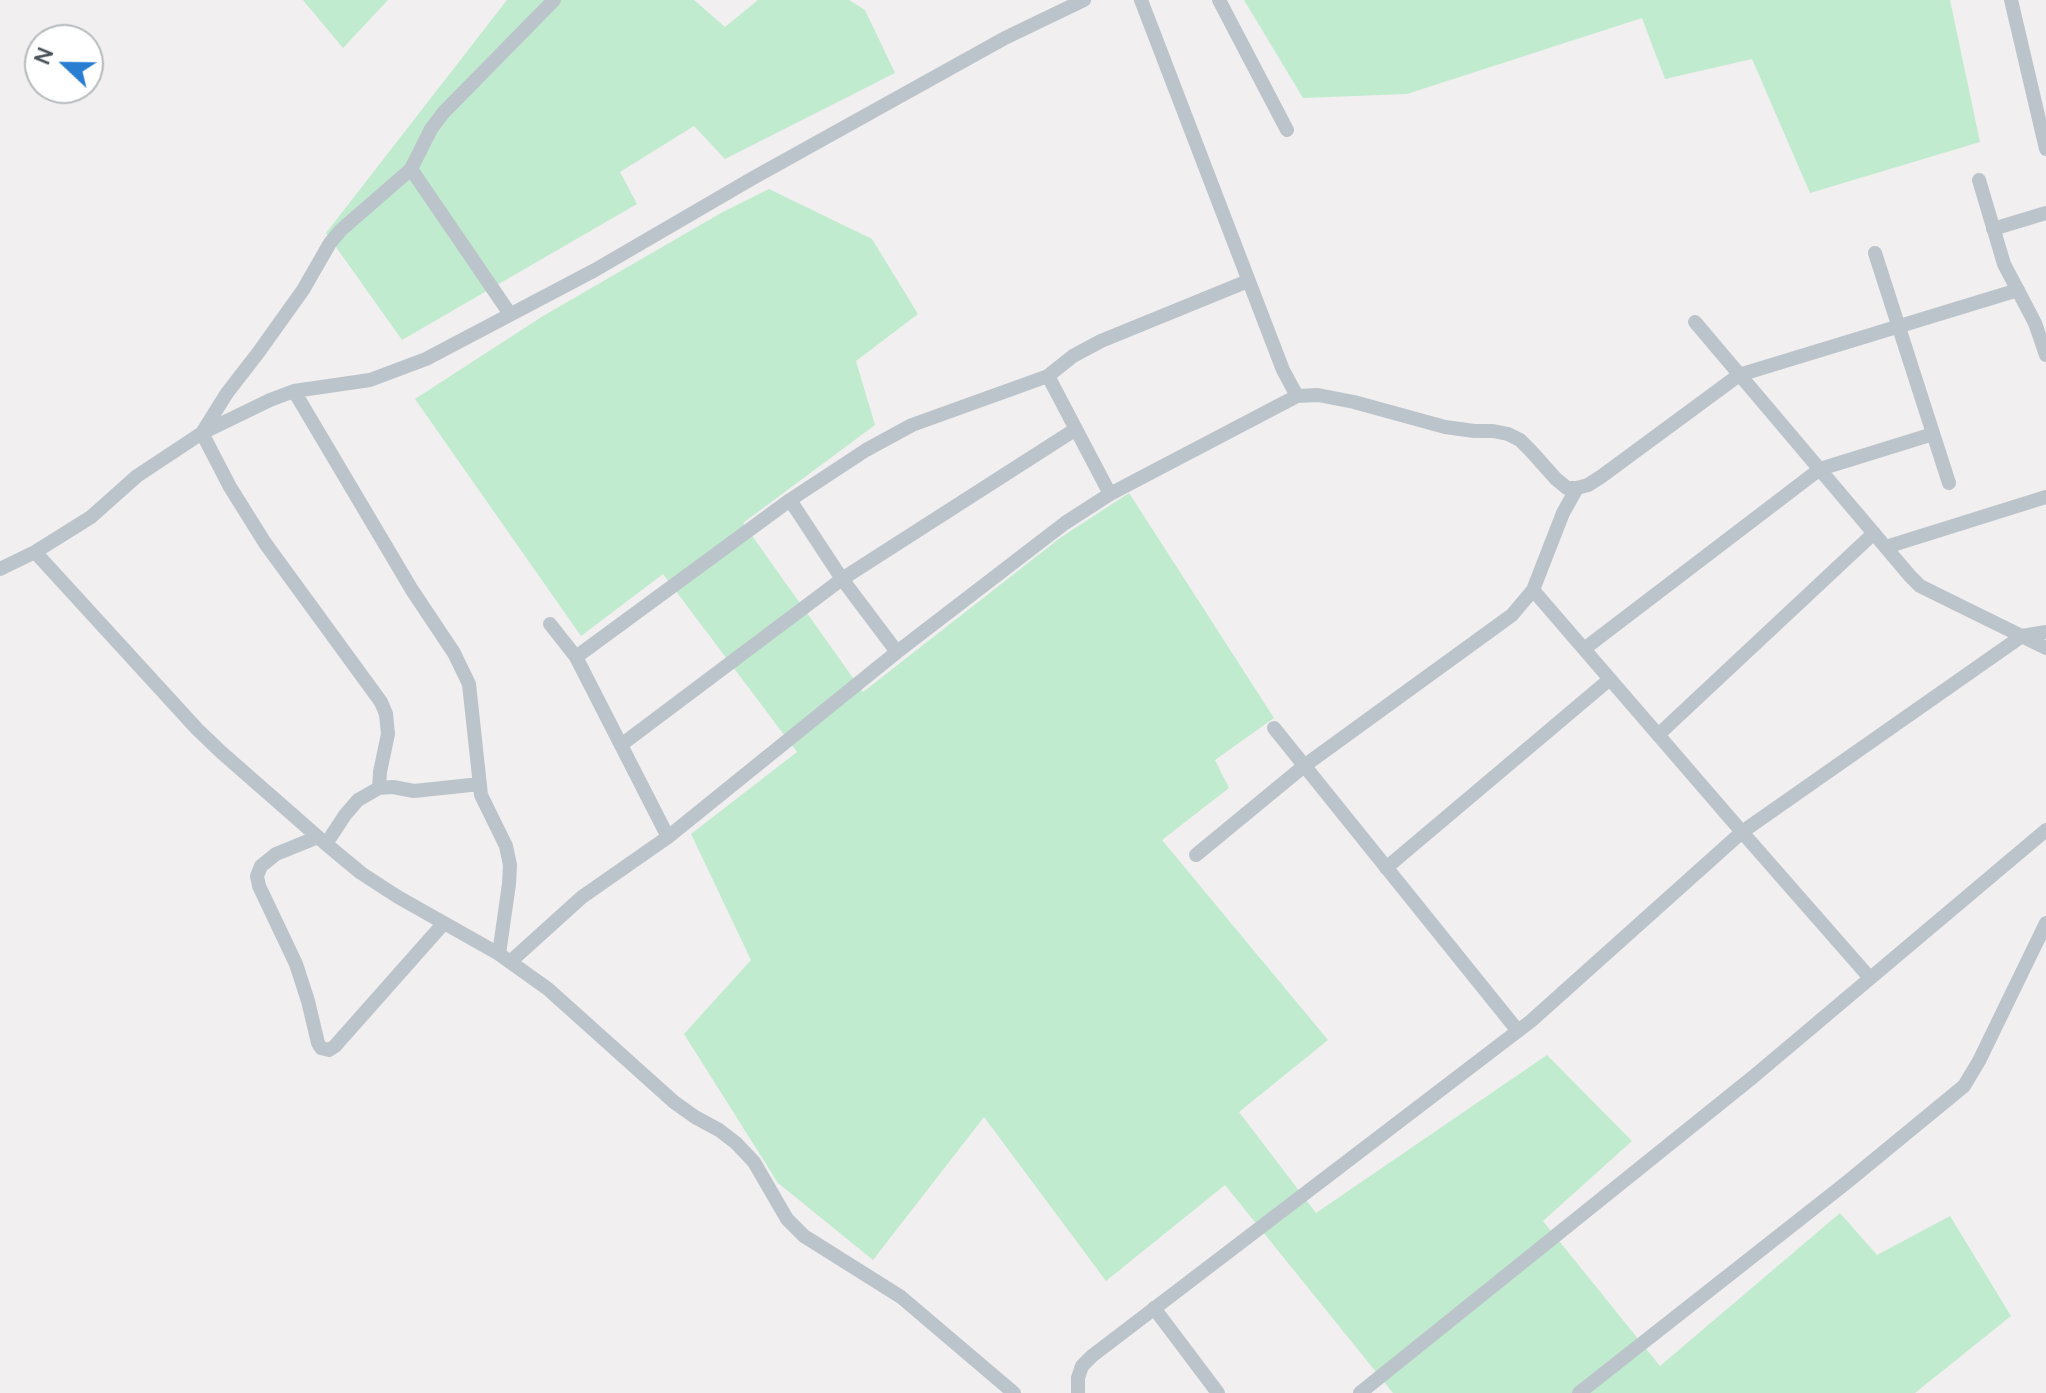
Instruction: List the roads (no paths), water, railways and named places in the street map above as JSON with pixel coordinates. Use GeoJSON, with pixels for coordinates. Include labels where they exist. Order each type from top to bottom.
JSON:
{"type":"FeatureCollection","features":[{"type":"Feature","properties":{"kind":"street"},"geometry":{"type":"LineString","coordinates":[[202,433],[227,393],[303,290],[330,243],[411,169],[431,129],[444,112],[554,0]]}},
{"type":"Feature","properties":{"kind":"street"},"geometry":{"type":"LineString","coordinates":[[0,569],[35,552],[91,517],[137,476],[202,433],[294,391],[370,380],[426,359],[595,270],[1005,38],[1084,0]]}},
{"type":"Feature","properties":{"kind":"street"},"geometry":{"type":"LineString","coordinates":[[1141,0],[1283,370],[1297,396]]}},
{"type":"Feature","properties":{"kind":"street"},"geometry":{"type":"LineString","coordinates":[[1219,0],[1287,130]]}},
{"type":"Feature","properties":{"kind":"street"},"geometry":{"type":"LineString","coordinates":[[2011,0],[2040,98],[2046,149]]}},
{"type":"Feature","properties":{"kind":"street"},"geometry":{"type":"LineString","coordinates":[[411,169],[510,314]]}},
{"type":"Feature","properties":{"kind":"street"},"geometry":{"type":"LineString","coordinates":[[1979,180],[2004,264],[2035,323],[2046,355]]}},
{"type":"Feature","properties":{"kind":"street"},"geometry":{"type":"LineString","coordinates":[[1993,229],[2046,213]]}},
{"type":"Feature","properties":{"kind":"street"},"geometry":{"type":"LineString","coordinates":[[1875,253],[1949,483]]}},
{"type":"Feature","properties":{"kind":"street"},"geometry":{"type":"LineString","coordinates":[[576,657],[790,500],[866,450],[912,425],[1048,376],[1073,356],[1101,341],[1248,281]]}},
{"type":"Feature","properties":{"kind":"street"},"geometry":{"type":"LineString","coordinates":[[505,958],[582,897],[668,837],[897,652],[1065,523],[1110,494],[1297,396],[1318,395],[1445,427],[1508,434],[1520,440],[1567,488],[1577,488],[1602,476],[1739,375],[2018,290]]}},
{"type":"Feature","properties":{"kind":"street"},"geometry":{"type":"LineString","coordinates":[[1695,322],[1920,586],[2046,648]]}},
{"type":"Feature","properties":{"kind":"street"},"geometry":{"type":"LineString","coordinates":[[1048,376],[1110,494]]}},
{"type":"Feature","properties":{"kind":"street"},"geometry":{"type":"LineString","coordinates":[[294,391],[412,590],[463,669],[469,684],[480,784],[485,804],[506,846],[510,865],[505,958]]}},
{"type":"Feature","properties":{"kind":"street"},"geometry":{"type":"LineString","coordinates":[[621,745],[842,579],[1076,429]]}},
{"type":"Feature","properties":{"kind":"street"},"geometry":{"type":"LineString","coordinates":[[202,433],[230,487],[265,543],[381,702],[388,734],[379,788]]}},
{"type":"Feature","properties":{"kind":"street"},"geometry":{"type":"LineString","coordinates":[[1584,649],[1820,469],[1933,434]]}},
{"type":"Feature","properties":{"kind":"street"},"geometry":{"type":"LineString","coordinates":[[1196,855],[1304,766],[1512,615],[1533,590],[1563,513],[1577,488]]}},
{"type":"Feature","properties":{"kind":"street"},"geometry":{"type":"LineString","coordinates":[[1886,547],[2046,497]]}},
{"type":"Feature","properties":{"kind":"street"},"geometry":{"type":"LineString","coordinates":[[790,500],[842,579],[897,652]]}},
{"type":"Feature","properties":{"kind":"street"},"geometry":{"type":"LineString","coordinates":[[1658,735],[1874,533]]}},
{"type":"Feature","properties":{"kind":"street"},"geometry":{"type":"LineString","coordinates":[[35,552],[197,729],[322,841],[361,873],[505,958],[548,989],[674,1102],[736,1143],[754,1162],[787,1219],[804,1236],[901,1297],[1014,1393]]}},
{"type":"Feature","properties":{"kind":"street"},"geometry":{"type":"LineString","coordinates":[[1533,590],[1870,978]]}},
{"type":"Feature","properties":{"kind":"street"},"geometry":{"type":"LineString","coordinates":[[550,624],[576,657],[668,837]]}},
{"type":"Feature","properties":{"kind":"street"},"geometry":{"type":"LineString","coordinates":[[1078,1393],[1082,1366],[1105,1345],[1518,1031],[1742,832],[2022,636],[2046,632]]}},
{"type":"Feature","properties":{"kind":"street"},"geometry":{"type":"LineString","coordinates":[[1386,868],[1610,679]]}},
{"type":"Feature","properties":{"kind":"street"},"geometry":{"type":"LineString","coordinates":[[1274,728],[1518,1031]]}},
{"type":"Feature","properties":{"kind":"street"},"geometry":{"type":"LineString","coordinates":[[444,923],[335,1046],[329,1050],[321,1048],[296,964],[257,876],[261,866],[276,854],[322,841],[358,800],[379,788],[414,791],[480,784]]}},
{"type":"Feature","properties":{"kind":"street"},"geometry":{"type":"LineString","coordinates":[[1360,1393],[1753,1077],[2046,830]]}},
{"type":"Feature","properties":{"kind":"street"},"geometry":{"type":"LineString","coordinates":[[1579,1393],[1964,1086],[2046,923]]}},
{"type":"Feature","properties":{"kind":"street"},"geometry":{"type":"LineString","coordinates":[[1154,1308],[1218,1393]]}}]}
